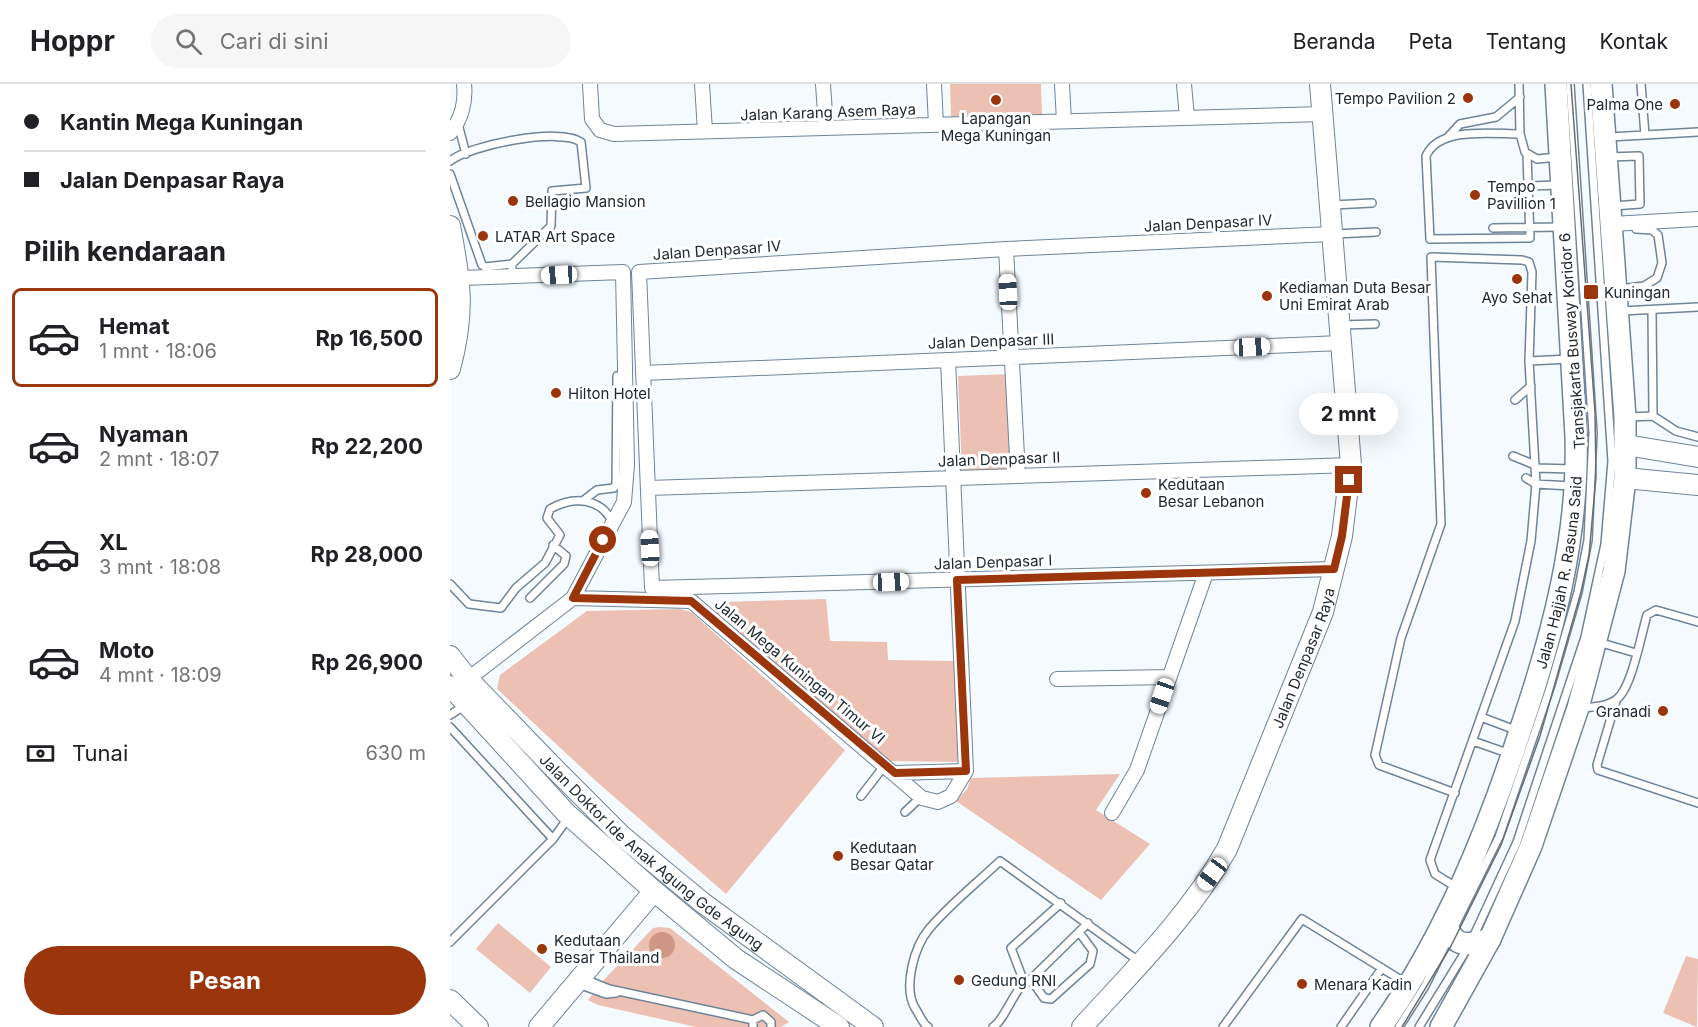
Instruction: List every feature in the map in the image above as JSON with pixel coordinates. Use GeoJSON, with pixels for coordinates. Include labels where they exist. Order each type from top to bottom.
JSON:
{"type":"FeatureCollection","features":[{"type":"Feature","properties":{"kind":"main road","name":"Jalan Hajjah R. Rasuna Said"},"geometry":{"type":"LineString","coordinates":[[1441,1027],[1464,935],[1460,889],[1483,837],[1513,755],[1556,608],[1569,551],[1577,478],[1573,359],[1563,227],[1556,84]]}},
{"type":"Feature","properties":{"kind":"main road","name":"Jalan Hajjah R. Rasuna Said"},"geometry":{"type":"LineString","coordinates":[[1381,1027],[1408,984],[1464,935],[1531,846],[1598,642],[1614,571],[1625,478],[1626,445],[1612,220],[1606,147],[1597,87]]}},
{"type":"Feature","properties":{"kind":"street"},"geometry":{"type":"LineString","coordinates":[[454,128],[464,102],[464,84]]}},
{"type":"Feature","properties":{"kind":"street","name":"Jalan Karang Asem Raya"},"geometry":{"type":"LineString","coordinates":[[590,84],[592,119],[600,130],[614,134],[1323,114]]}},
{"type":"Feature","properties":{"kind":"street"},"geometry":{"type":"LineString","coordinates":[[702,84],[705,131]]}},
{"type":"Feature","properties":{"kind":"street"},"geometry":{"type":"LineString","coordinates":[[823,84],[826,128]]}},
{"type":"Feature","properties":{"kind":"street"},"geometry":{"type":"LineString","coordinates":[[934,84],[936,125]]}},
{"type":"Feature","properties":{"kind":"street"},"geometry":{"type":"LineString","coordinates":[[1062,84],[1064,121]]}},
{"type":"Feature","properties":{"kind":"street"},"geometry":{"type":"LineString","coordinates":[[1184,84],[1187,118]]}},
{"type":"Feature","properties":{"kind":"street","name":"Jalan Denpasar Raya"},"geometry":{"type":"LineString","coordinates":[[1082,1027],[1141,963],[1212,874],[1227,849],[1323,612],[1334,569],[1342,536],[1351,465],[1320,84]]}},
{"type":"Feature","properties":{"kind":"street"},"geometry":{"type":"LineString","coordinates":[[1612,220],[1698,219]]}},
{"type":"Feature","properties":{"kind":"street"},"geometry":{"type":"LineString","coordinates":[[450,226],[459,328],[450,369]]}},
{"type":"Feature","properties":{"kind":"street","name":"Jalan Denpasar IV"},"geometry":{"type":"LineString","coordinates":[[652,588],[639,272],[1006,249],[1332,234]]}},
{"type":"Feature","properties":{"kind":"street"},"geometry":{"type":"LineString","coordinates":[[1006,249],[1018,475]]}},
{"type":"Feature","properties":{"kind":"street"},"geometry":{"type":"LineString","coordinates":[[455,278],[512,271],[623,272],[627,465],[624,502],[573,598],[457,695]]}},
{"type":"Feature","properties":{"kind":"street","name":"Jalan Denpasar III"},"geometry":{"type":"LineString","coordinates":[[643,373],[1012,357],[1340,334]]}},
{"type":"Feature","properties":{"kind":"street"},"geometry":{"type":"LineString","coordinates":[[921,797],[938,802],[951,796],[966,771],[948,360]]}},
{"type":"Feature","properties":{"kind":"street"},"geometry":{"type":"LineString","coordinates":[[1626,445],[1695,447]]}},
{"type":"Feature","properties":{"kind":"street","name":"Jalan Denpasar II"},"geometry":{"type":"LineString","coordinates":[[648,488],[1351,465]]}},
{"type":"Feature","properties":{"kind":"street"},"geometry":{"type":"LineString","coordinates":[[1625,478],[1698,484]]}},
{"type":"Feature","properties":{"kind":"street","name":"Jalan Denpasar I"},"geometry":{"type":"LineString","coordinates":[[652,588],[1334,569]]}},
{"type":"Feature","properties":{"kind":"street"},"geometry":{"type":"LineString","coordinates":[[1112,813],[1137,770],[1206,573]]}},
{"type":"Feature","properties":{"kind":"street","name":"Jalan Mega Kuningan Timur VI"},"geometry":{"type":"LineString","coordinates":[[573,598],[691,601],[921,797]]}},
{"type":"Feature","properties":{"kind":"street","name":"Jalan Doktor Ide Anak Agung Gde Agung"},"geometry":{"type":"LineString","coordinates":[[450,656],[457,695],[570,816],[658,895],[736,959],[839,1027]]}},
{"type":"Feature","properties":{"kind":"street"},"geometry":{"type":"LineString","coordinates":[[1057,679],[1169,677]]}},
{"type":"Feature","properties":{"kind":"street","name":"Jalan Doktor Ide Anak Agung Gde Agung"},"geometry":{"type":"LineString","coordinates":[[457,695],[703,903],[873,1027]]}},
{"type":"Feature","properties":{"kind":"street"},"geometry":{"type":"LineString","coordinates":[[890,769],[966,771]]}},
{"type":"Feature","properties":{"kind":"street"},"geometry":{"type":"LineString","coordinates":[[539,1027],[583,983],[658,895]]}},
{"type":"Feature","properties":{"kind":"street"},"geometry":{"type":"LineString","coordinates":[[555,1027],[583,983]]}},
{"type":"Feature","properties":{"kind":"street"},"geometry":{"type":"LineString","coordinates":[[450,1000],[478,1027]]}},
{"type":"Feature","properties":{"kind":"lane"},"geometry":{"type":"LineString","coordinates":[[1519,84],[1520,97],[1520,134],[1527,155],[1530,238],[1430,239],[1426,156],[1435,144],[1448,137],[1460,124],[1496,117],[1520,97]]}},
{"type":"Feature","properties":{"kind":"lane","name":"Transjakarta Busway Koridor 6"},"geometry":{"type":"LineString","coordinates":[[1400,1027],[1464,935],[1518,788],[1578,592],[1588,540],[1593,434],[1570,84]]}},
{"type":"Feature","properties":{"kind":"lane"},"geometry":{"type":"LineString","coordinates":[[1641,84],[1645,135]]}},
{"type":"Feature","properties":{"kind":"lane"},"geometry":{"type":"LineString","coordinates":[[1590,113],[1597,87]]}},
{"type":"Feature","properties":{"kind":"lane","name":"Transjakarta Busway Koridor 6"},"geometry":{"type":"LineString","coordinates":[[1419,1027],[1464,935],[1517,842],[1537,789],[1585,637],[1605,544],[1612,461],[1590,113],[1597,87]]}},
{"type":"Feature","properties":{"kind":"lane"},"geometry":{"type":"LineString","coordinates":[[454,128],[466,154]]}},
{"type":"Feature","properties":{"kind":"lane"},"geometry":{"type":"LineString","coordinates":[[1606,147],[1645,135],[1698,132]]}},
{"type":"Feature","properties":{"kind":"lane"},"geometry":{"type":"LineString","coordinates":[[1448,137],[1520,134]]}},
{"type":"Feature","properties":{"kind":"lane"},"geometry":{"type":"LineString","coordinates":[[450,161],[510,140],[567,136],[581,142],[586,188],[552,191],[550,226],[512,271],[482,265],[450,174]]}},
{"type":"Feature","properties":{"kind":"lane"},"geometry":{"type":"LineString","coordinates":[[1606,147],[1639,156],[1640,204],[1612,220]]}},
{"type":"Feature","properties":{"kind":"lane"},"geometry":{"type":"LineString","coordinates":[[1527,155],[1537,159],[1559,157]]}},
{"type":"Feature","properties":{"kind":"lane"},"geometry":{"type":"LineString","coordinates":[[1528,186],[1561,185]]}},
{"type":"Feature","properties":{"kind":"lane"},"geometry":{"type":"LineString","coordinates":[[1330,205],[1372,203]]}},
{"type":"Feature","properties":{"kind":"lane"},"geometry":{"type":"LineString","coordinates":[[1612,220],[1652,230],[1658,235],[1662,254],[1658,278],[1644,286],[1617,289]]}},
{"type":"Feature","properties":{"kind":"lane"},"geometry":{"type":"LineString","coordinates":[[1493,228],[1563,227]]}},
{"type":"Feature","properties":{"kind":"lane","name":"Jalan Denpasar IV"},"geometry":{"type":"LineString","coordinates":[[1332,234],[1376,232]]}},
{"type":"Feature","properties":{"kind":"lane"},"geometry":{"type":"LineString","coordinates":[[1455,792],[1379,765],[1376,759],[1401,638],[1441,524],[1431,256],[1529,262],[1532,272],[1529,361],[1536,484],[1531,541],[1515,621],[1455,792],[1434,842],[1430,860],[1435,874],[1460,889]]}},
{"type":"Feature","properties":{"kind":"lane"},"geometry":{"type":"LineString","coordinates":[[1619,311],[1698,307]]}},
{"type":"Feature","properties":{"kind":"lane"},"geometry":{"type":"LineString","coordinates":[[1652,310],[1653,416]]}},
{"type":"Feature","properties":{"kind":"lane"},"geometry":{"type":"LineString","coordinates":[[1340,334],[1375,324]]}},
{"type":"Feature","properties":{"kind":"lane"},"geometry":{"type":"LineString","coordinates":[[1529,361],[1573,359]]}},
{"type":"Feature","properties":{"kind":"lane"},"geometry":{"type":"LineString","coordinates":[[614,488],[616,484],[617,376]]}},
{"type":"Feature","properties":{"kind":"lane"},"geometry":{"type":"LineString","coordinates":[[1515,399],[1531,386]]}},
{"type":"Feature","properties":{"kind":"lane"},"geometry":{"type":"LineString","coordinates":[[1625,417],[1653,416],[1695,447]]}},
{"type":"Feature","properties":{"kind":"lane"},"geometry":{"type":"LineString","coordinates":[[1512,456],[1535,466],[1577,478]]}},
{"type":"Feature","properties":{"kind":"lane"},"geometry":{"type":"LineString","coordinates":[[1526,478],[1536,484],[1577,478]]}},
{"type":"Feature","properties":{"kind":"lane"},"geometry":{"type":"LineString","coordinates":[[614,488],[624,502]]}},
{"type":"Feature","properties":{"kind":"lane"},"geometry":{"type":"LineString","coordinates":[[584,500],[597,490],[614,488]]}},
{"type":"Feature","properties":{"kind":"lane"},"geometry":{"type":"LineString","coordinates":[[450,584],[470,604],[501,608],[516,588],[545,563],[560,535],[547,518],[550,509],[576,499],[584,500],[609,514],[613,523]]}},
{"type":"Feature","properties":{"kind":"lane"},"geometry":{"type":"LineString","coordinates":[[530,598],[564,564],[566,556],[553,545]]}},
{"type":"Feature","properties":{"kind":"lane"},"geometry":{"type":"LineString","coordinates":[[1698,622],[1656,610],[1647,615],[1625,690],[1616,700],[1597,765],[1598,770],[1698,803]]}},
{"type":"Feature","properties":{"kind":"lane"},"geometry":{"type":"LineString","coordinates":[[1598,642],[1636,653]]}},
{"type":"Feature","properties":{"kind":"lane"},"geometry":{"type":"LineString","coordinates":[[1578,708],[1601,706],[1616,700]]}},
{"type":"Feature","properties":{"kind":"lane"},"geometry":{"type":"LineString","coordinates":[[1481,717],[1520,732]]}},
{"type":"Feature","properties":{"kind":"lane"},"geometry":{"type":"LineString","coordinates":[[450,727],[553,839]]}},
{"type":"Feature","properties":{"kind":"lane"},"geometry":{"type":"LineString","coordinates":[[1473,741],[1513,755]]}},
{"type":"Feature","properties":{"kind":"lane"},"geometry":{"type":"LineString","coordinates":[[861,796],[890,769]]}},
{"type":"Feature","properties":{"kind":"lane"},"geometry":{"type":"LineString","coordinates":[[905,812],[921,797]]}},
{"type":"Feature","properties":{"kind":"lane"},"geometry":{"type":"LineString","coordinates":[[450,942],[553,839],[570,816]]}},
{"type":"Feature","properties":{"kind":"lane"},"geometry":{"type":"LineString","coordinates":[[925,1026],[912,1003],[910,991],[911,975],[919,948],[928,930],[1000,861],[1141,963]]}},
{"type":"Feature","properties":{"kind":"lane"},"geometry":{"type":"LineString","coordinates":[[1061,903],[1011,948],[1028,982],[1044,998],[1051,999],[1090,964],[1093,951],[1079,932]]}},
{"type":"Feature","properties":{"kind":"lane"},"geometry":{"type":"LineString","coordinates":[[1222,1027],[1302,919],[1408,984]]}},
{"type":"Feature","properties":{"kind":"lane"},"geometry":{"type":"LineString","coordinates":[[993,1027],[1000,1023],[1012,995],[1088,923]]}},
{"type":"Feature","properties":{"kind":"lane"},"geometry":{"type":"LineString","coordinates":[[1341,1027],[1382,968]]}},
{"type":"Feature","properties":{"kind":"lane"},"geometry":{"type":"LineString","coordinates":[[583,983],[753,1023],[763,1015],[771,1022],[771,1027]]}},
{"type":"Feature","properties":{"kind":"shaded area","name":"Lapangan Mega Kuningan"},"geometry":{"type":"Polygon","coordinates":[[[950,84],[1041,84],[1042,115],[951,117],[950,84]]]}},
{"type":"Feature","properties":{"kind":"shaded area"},"geometry":{"type":"Polygon","coordinates":[[[1011,374],[1015,469],[962,471],[958,376],[1011,374]]]}},
{"type":"Feature","properties":{"kind":"shaded area"},"geometry":{"type":"Polygon","coordinates":[[[826,599],[830,641],[887,642],[888,660],[956,661],[959,762],[888,761],[715,612],[722,602],[826,599]]]}},
{"type":"Feature","properties":{"kind":"shaded area"},"geometry":{"type":"Polygon","coordinates":[[[680,609],[691,612],[845,750],[726,894],[597,782],[497,689],[500,675],[587,611],[680,609]]]}},
{"type":"Feature","properties":{"kind":"shaded area"},"geometry":{"type":"Polygon","coordinates":[[[1120,774],[1096,810],[1150,844],[1101,900],[956,801],[967,789],[971,778],[1120,774]]]}},
{"type":"Feature","properties":{"kind":"shaded area"},"geometry":{"type":"Polygon","coordinates":[[[498,923],[551,967],[530,993],[476,949],[498,923]]]}},
{"type":"Feature","properties":{"kind":"shaded area"},"geometry":{"type":"Polygon","coordinates":[[[653,928],[670,928],[789,1022],[781,1027],[696,1027],[598,1005],[588,1000],[653,928]]]}},
{"type":"Feature","properties":{"kind":"shaded area"},"geometry":{"type":"Polygon","coordinates":[[[662,932],[671,936],[675,945],[671,954],[662,958],[653,954],[649,945],[653,936],[662,932]]]}},
{"type":"Feature","properties":{"kind":"shaded area"},"geometry":{"type":"Polygon","coordinates":[[[1686,956],[1698,959],[1697,1027],[1663,1013],[1686,956]]]}},
{"type":"Feature","properties":{"kind":"tram line"},"geometry":{"type":"LineString","coordinates":[[1402,1027],[1451,946],[1501,845],[1540,736],[1581,592],[1589,555],[1596,477],[1595,412],[1571,84]]}},
{"type":"Feature","properties":{"kind":"place","name":"Tempo Pavilion 2"},"geometry":{"type":"Point","coordinates":[1468,98]}},
{"type":"Feature","properties":{"kind":"place","name":"Lapangan Mega Kuningan"},"geometry":{"type":"Point","coordinates":[996,100]}},
{"type":"Feature","properties":{"kind":"place","name":"Palma One"},"geometry":{"type":"Point","coordinates":[1675,104]}},
{"type":"Feature","properties":{"kind":"place","name":"Tempo Pavillion 1"},"geometry":{"type":"Point","coordinates":[1475,195]}},
{"type":"Feature","properties":{"kind":"place","name":"Bellagio Mansion"},"geometry":{"type":"Point","coordinates":[513,201]}},
{"type":"Feature","properties":{"kind":"place","name":"LATAR Art Space"},"geometry":{"type":"Point","coordinates":[483,236]}},
{"type":"Feature","properties":{"kind":"place","name":"Ayo Sehat"},"geometry":{"type":"Point","coordinates":[1517,279]}},
{"type":"Feature","properties":{"kind":"place","name":"Kuningan"},"geometry":{"type":"Point","coordinates":[1591,292]}},
{"type":"Feature","properties":{"kind":"place","name":"Kediaman Duta Besar Uni Emirat Arab"},"geometry":{"type":"Point","coordinates":[1267,296]}},
{"type":"Feature","properties":{"kind":"place","name":"Hilton Hotel"},"geometry":{"type":"Point","coordinates":[556,393]}},
{"type":"Feature","properties":{"kind":"place","name":"Kedutaan Besar Lebanon"},"geometry":{"type":"Point","coordinates":[1146,493]}},
{"type":"Feature","properties":{"kind":"place","name":"Granadi"},"geometry":{"type":"Point","coordinates":[1663,711]}},
{"type":"Feature","properties":{"kind":"place","name":"Kedutaan Besar Qatar"},"geometry":{"type":"Point","coordinates":[838,856]}},
{"type":"Feature","properties":{"kind":"place","name":"Kedutaan Besar Thailand"},"geometry":{"type":"Point","coordinates":[542,949]}},
{"type":"Feature","properties":{"kind":"place","name":"Gedung RNI"},"geometry":{"type":"Point","coordinates":[959,980]}},
{"type":"Feature","properties":{"kind":"place","name":"Menara Kadin"},"geometry":{"type":"Point","coordinates":[1302,984]}},
{"type":"Feature","properties":{"kind":"route"},"geometry":{"type":"LineString","coordinates":[[603,540],[573,598],[691,601],[895,773],[966,771],[957,580],[1334,569],[1342,536],[1349,480]]}}]}
